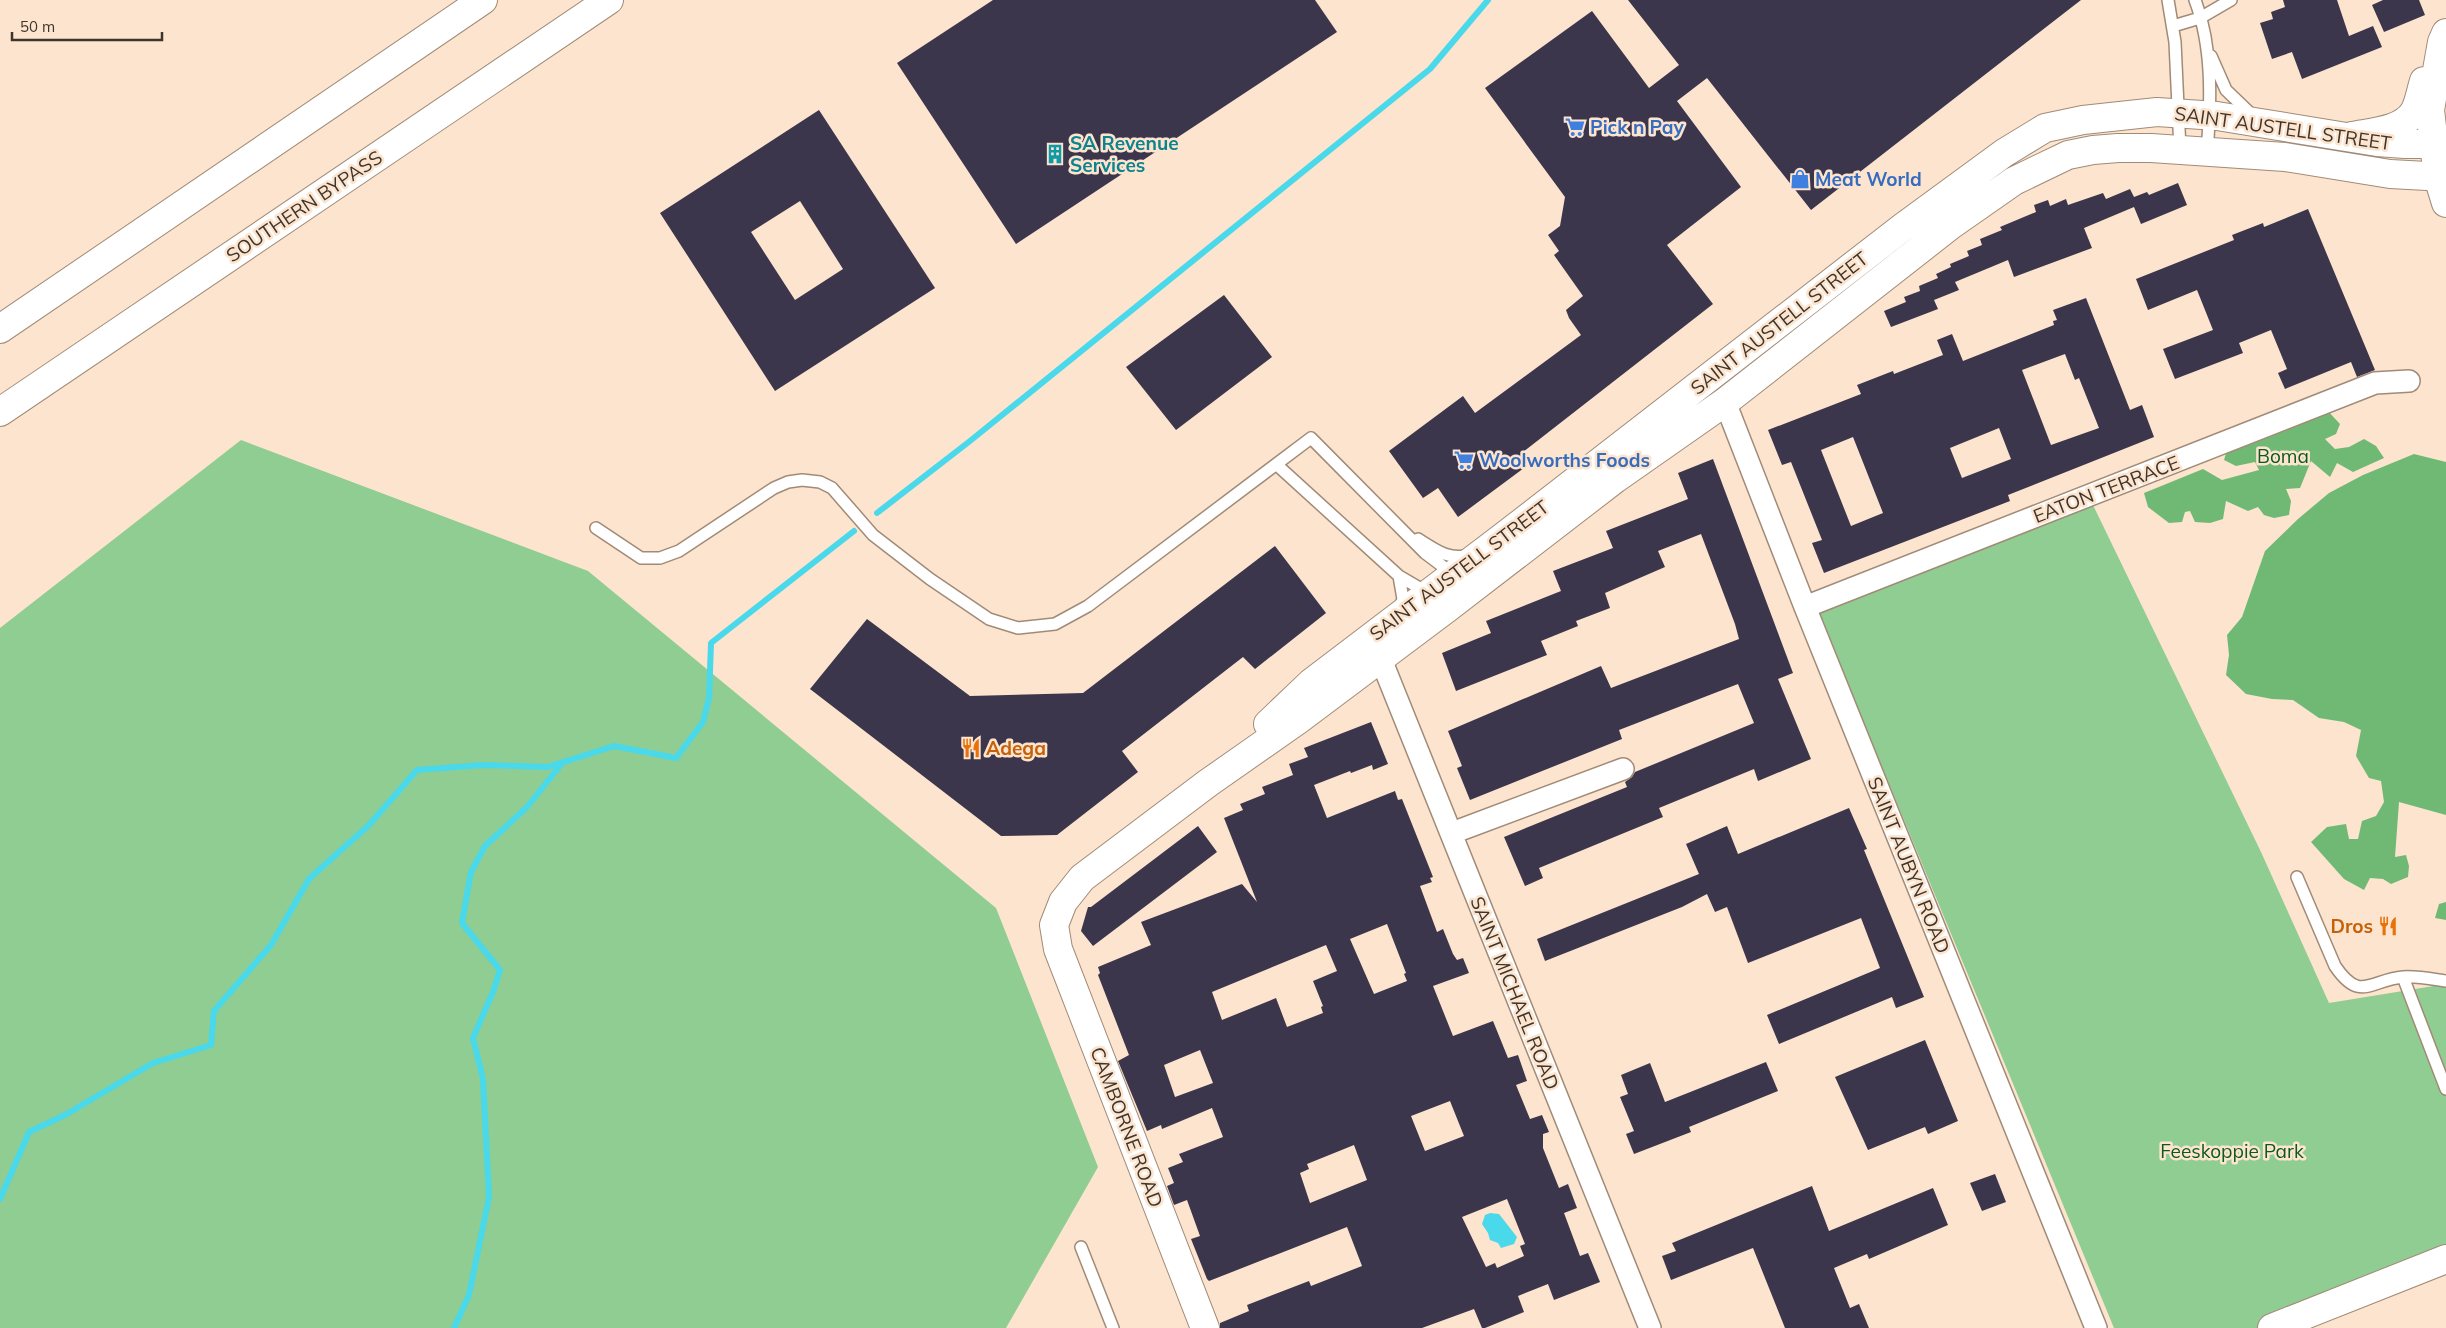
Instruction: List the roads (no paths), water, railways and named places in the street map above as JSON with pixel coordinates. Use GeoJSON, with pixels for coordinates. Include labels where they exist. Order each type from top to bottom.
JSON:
{"type":"FeatureCollection","features":[{"type":"Feature","properties":{"kind":"main road"},"geometry":{"type":"LineString","coordinates":[[0,329],[483,0]]}},
{"type":"Feature","properties":{"kind":"main road","name":"SOUTHERN BYPASS"},"geometry":{"type":"LineString","coordinates":[[0,412],[609,0]]}},
{"type":"Feature","properties":{"kind":"main road"},"geometry":{"type":"LineString","coordinates":[[2352,136],[2382,131],[2408,118],[2416,106],[2427,72],[2444,37]]}},
{"type":"Feature","properties":{"kind":"main road"},"geometry":{"type":"LineString","coordinates":[[2444,37],[2430,110],[2440,143],[2446,203]]}},
{"type":"Feature","properties":{"kind":"main road","name":"SAINT AUSTELL STREET"},"geometry":{"type":"LineString","coordinates":[[1462,582],[1503,537],[1903,227],[2004,153],[2045,128],[2084,120],[2157,112],[2210,115],[2405,144],[2440,143]]}},
{"type":"Feature","properties":{"kind":"main road","name":"SAINT AUSTELL STREET"},"geometry":{"type":"LineString","coordinates":[[1054,926],[1062,902],[1082,878],[1208,783],[1298,720],[1379,645],[1462,582],[1725,402],[1943,231],[2014,181],[2068,155],[2093,150],[2151,148],[2285,157],[2390,174],[2442,177]]}},
{"type":"Feature","properties":{"kind":"main road","name":"CAMBORNE ROAD"},"geometry":{"type":"LineString","coordinates":[[1054,926],[1058,949],[1205,1328]]}},
{"type":"Feature","properties":{"kind":"main road"},"geometry":{"type":"LineString","coordinates":[[2272,1328],[2446,1259]]}},
{"type":"Feature","properties":{"kind":"street","name":"EATON TERRACE"},"geometry":{"type":"LineString","coordinates":[[1805,607],[2375,384],[2409,380]]}},
{"type":"Feature","properties":{"kind":"street","name":"SAINT AUBYN ROAD"},"geometry":{"type":"LineString","coordinates":[[1725,402],[1805,607],[2096,1328]]}},
{"type":"Feature","properties":{"kind":"street","name":"SAINT MICHAEL ROAD"},"geometry":{"type":"LineString","coordinates":[[1379,645],[1650,1328]]}},
{"type":"Feature","properties":{"kind":"street"},"geometry":{"type":"LineString","coordinates":[[1452,833],[1623,769]]}},
{"type":"Feature","properties":{"kind":"lane"},"geometry":{"type":"LineString","coordinates":[[2168,0],[2172,26],[2180,150]]}},
{"type":"Feature","properties":{"kind":"lane"},"geometry":{"type":"LineString","coordinates":[[2195,0],[2204,38],[2210,82],[2207,153]]}},
{"type":"Feature","properties":{"kind":"lane"},"geometry":{"type":"LineString","coordinates":[[2172,26],[2200,18],[2231,0]]}},
{"type":"Feature","properties":{"kind":"lane"},"geometry":{"type":"LineString","coordinates":[[2204,38],[2226,90],[2240,106],[2261,122]]}},
{"type":"Feature","properties":{"kind":"lane"},"geometry":{"type":"LineString","coordinates":[[596,528],[641,558],[660,558],[679,551],[750,502],[788,482],[820,482],[832,488],[873,536],[930,579],[989,619],[1018,628],[1055,624],[1088,606],[1311,438],[1425,553],[1462,582]]}},
{"type":"Feature","properties":{"kind":"lane"},"geometry":{"type":"LineString","coordinates":[[1277,464],[1399,576],[1438,601]]}},
{"type":"Feature","properties":{"kind":"lane"},"geometry":{"type":"LineString","coordinates":[[1401,528],[1439,552],[1454,557],[1462,557],[1482,551],[1503,537]]}},
{"type":"Feature","properties":{"kind":"lane"},"geometry":{"type":"LineString","coordinates":[[1379,645],[1401,606],[1403,599],[1399,576]]}},
{"type":"Feature","properties":{"kind":"lane"},"geometry":{"type":"LineString","coordinates":[[2297,877],[2325,945],[2344,979],[2354,986],[2364,987],[2403,977],[2446,981]]}},
{"type":"Feature","properties":{"kind":"lane"},"geometry":{"type":"LineString","coordinates":[[2403,977],[2446,1089]]}},
{"type":"Feature","properties":{"kind":"lane"},"geometry":{"type":"LineString","coordinates":[[1082,1247],[1113,1328]]}},
{"type":"Feature","properties":{"kind":"water"},"geometry":{"type":"Polygon","coordinates":[[[1490,1213],[1499,1214],[1517,1237],[1514,1244],[1501,1248],[1498,1243],[1490,1240],[1482,1224],[1485,1215],[1490,1213]]]}},
{"type":"Feature","properties":{"kind":"waterway"},"geometry":{"type":"LineString","coordinates":[[877,513],[970,441],[1430,69],[1488,0]]}},
{"type":"Feature","properties":{"kind":"waterway"},"geometry":{"type":"LineString","coordinates":[[0,1199],[29,1132],[65,1115],[153,1063],[211,1045],[214,1011],[271,945],[309,879],[369,825],[417,770],[483,765],[548,767],[614,746],[676,758],[703,722],[709,698],[711,643],[854,531]]}},
{"type":"Feature","properties":{"kind":"waterway"},"geometry":{"type":"LineString","coordinates":[[454,1328],[469,1295],[489,1197],[483,1079],[473,1038],[493,992],[500,970],[462,923],[471,872],[485,846],[527,807],[563,762]]}},
{"type":"Feature","properties":{"kind":"place","name":"Pick n Pay"},"geometry":{"type":"Point","coordinates":[1575,127]}},
{"type":"Feature","properties":{"kind":"place","name":"SA Revenue Services"},"geometry":{"type":"Point","coordinates":[1055,154]}},
{"type":"Feature","properties":{"kind":"place","name":"Meat World"},"geometry":{"type":"Point","coordinates":[1800,179]}},
{"type":"Feature","properties":{"kind":"place","name":"Woolworths Foods"},"geometry":{"type":"Point","coordinates":[1464,460]}},
{"type":"Feature","properties":{"kind":"place","name":"Adega"},"geometry":{"type":"Point","coordinates":[971,748]}},
{"type":"Feature","properties":{"kind":"place","name":"Dros"},"geometry":{"type":"Point","coordinates":[2388,926]}},
{"type":"Feature","properties":{"kind":"park label","name":"Boma"},"geometry":{"type":"Point","coordinates":[2283,456]}},
{"type":"Feature","properties":{"kind":"park label","name":"Feeskoppie Park"},"geometry":{"type":"Point","coordinates":[2232,1151]}}]}
